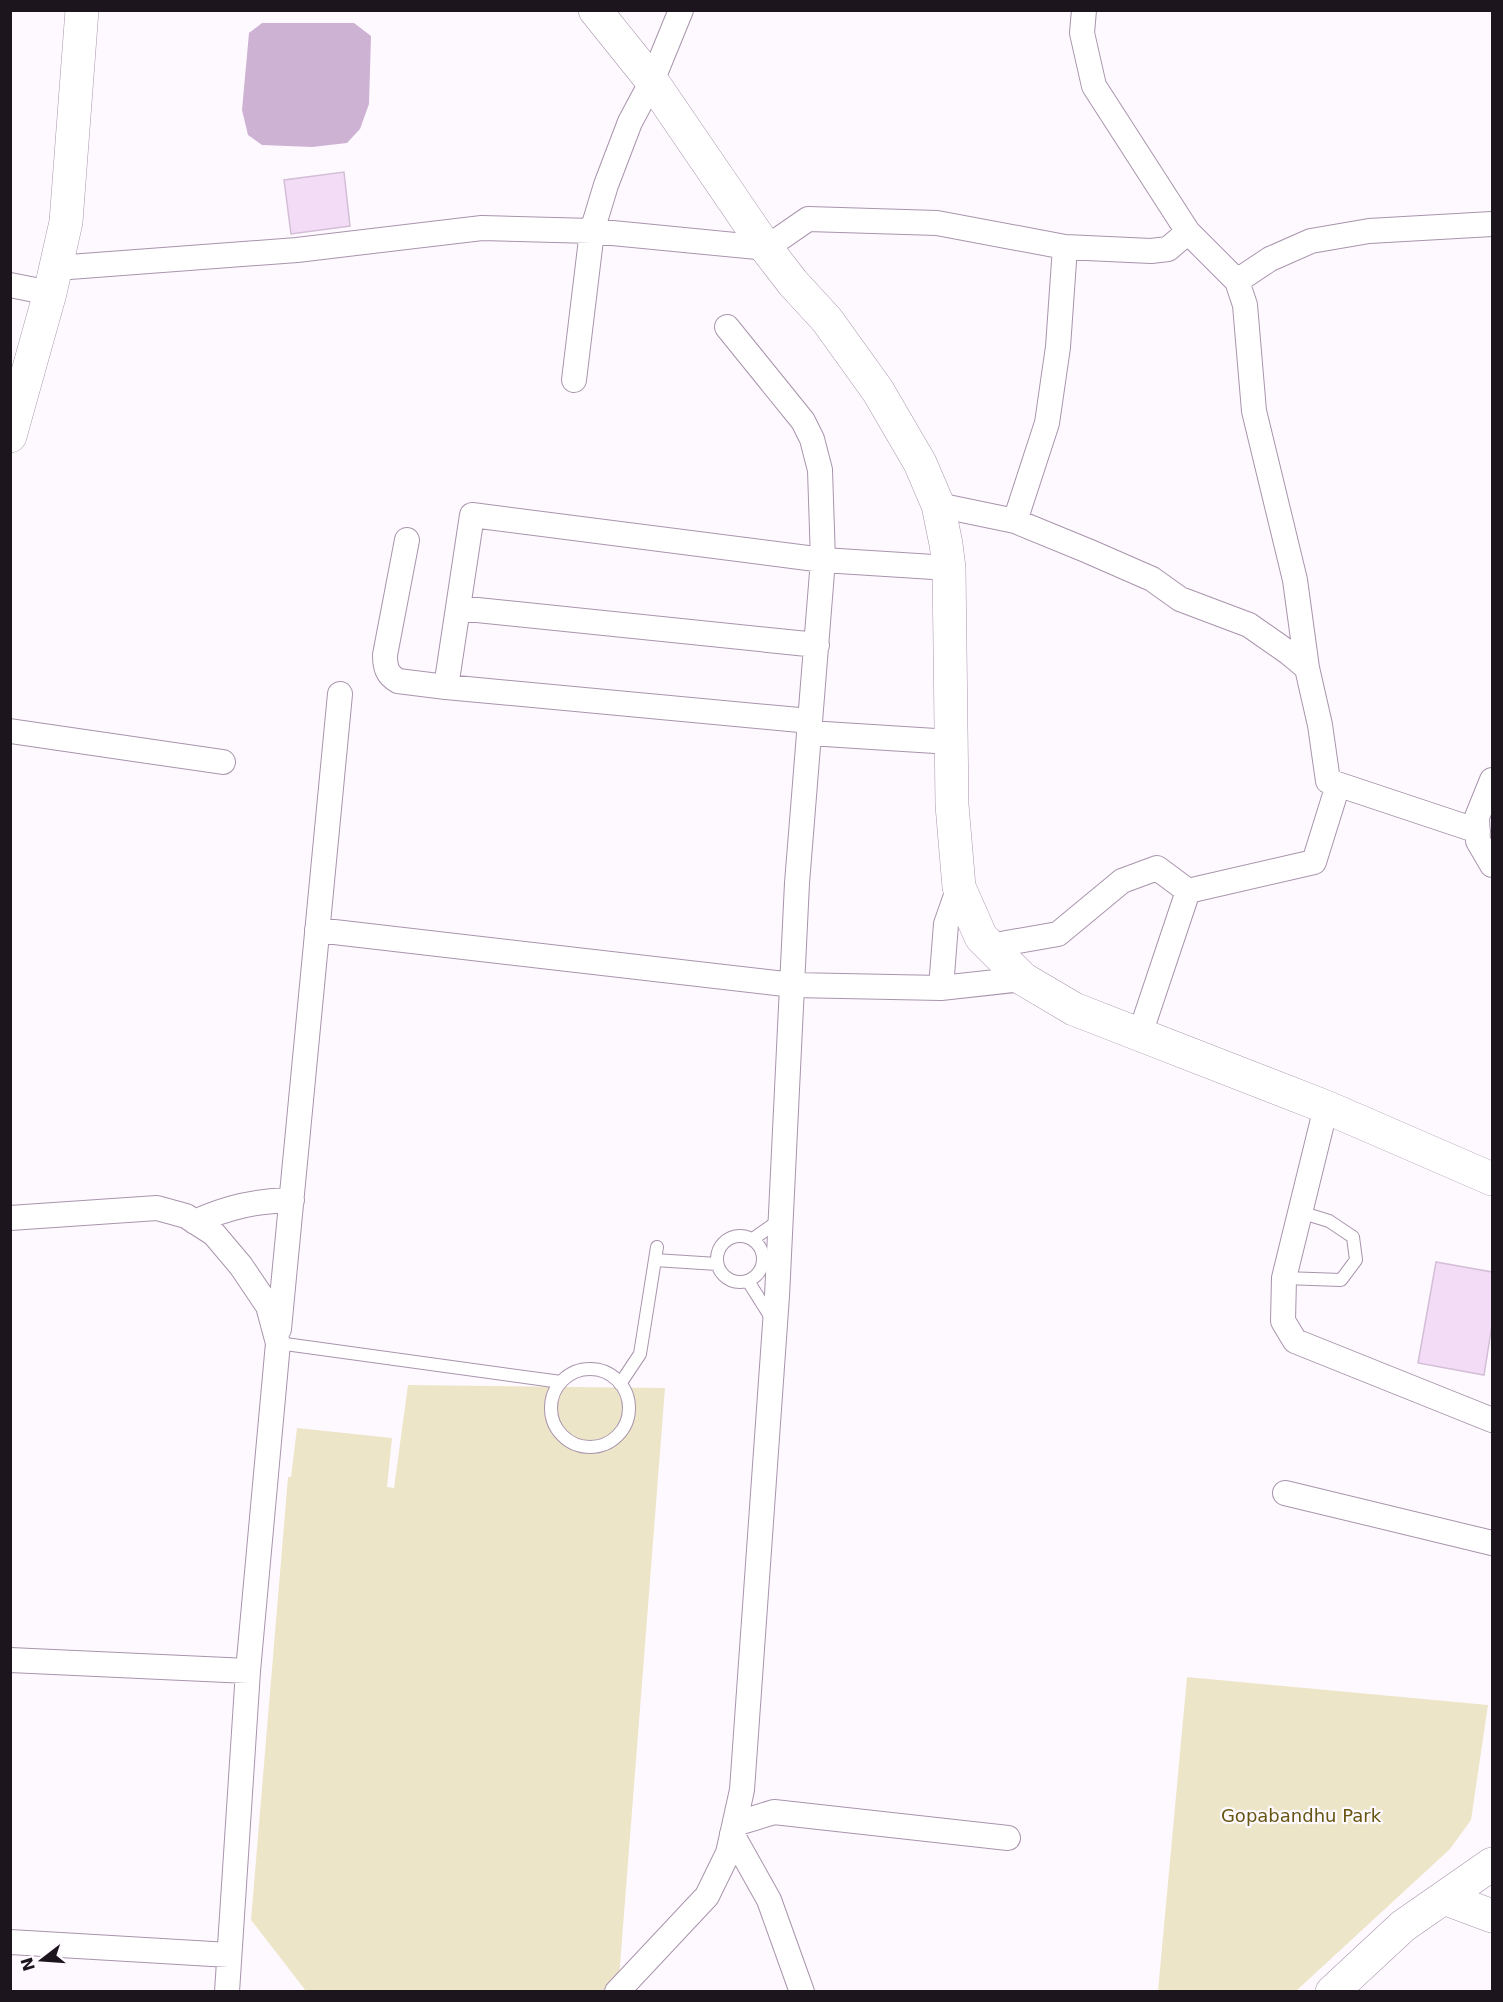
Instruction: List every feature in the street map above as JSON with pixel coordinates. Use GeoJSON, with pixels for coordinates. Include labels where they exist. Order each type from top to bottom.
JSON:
{"type":"FeatureCollection","features":[{"type":"Feature","properties":{"kind":"main road"},"geometry":{"type":"LineString","coordinates":[[10,436],[53,280],[66,222],[82,10]]}},
{"type":"Feature","properties":{"kind":"main road"},"geometry":{"type":"LineString","coordinates":[[595,10],[652,81],[766,248],[793,283],[827,320],[878,391],[920,463],[938,505],[949,568],[952,805],[959,887],[981,937],[1023,979],[1074,1009],[1326,1107],[1492,1179]]}},
{"type":"Feature","properties":{"kind":"main road"},"geometry":{"type":"LineString","coordinates":[[1332,1992],[1403,1926],[1492,1864]]}},
{"type":"Feature","properties":{"kind":"main road"},"geometry":{"type":"LineString","coordinates":[[1444,1898],[1492,1916]]}},
{"type":"Feature","properties":{"kind":"street"},"geometry":{"type":"LineString","coordinates":[[574,380],[592,231],[606,185],[630,122],[652,81],[681,10]]}},
{"type":"Feature","properties":{"kind":"street"},"geometry":{"type":"LineString","coordinates":[[1084,10],[1082,33],[1094,86],[1188,232],[1237,281],[1245,305],[1254,411],[1295,580],[1307,668],[1320,725],[1328,781],[1478,831]]}},
{"type":"Feature","properties":{"kind":"street"},"geometry":{"type":"LineString","coordinates":[[10,285],[482,228],[592,231],[766,248],[808,219],[937,223],[1065,247],[1151,250],[1168,249],[1188,232]]}},
{"type":"Feature","properties":{"kind":"street"},"geometry":{"type":"LineString","coordinates":[[1237,281],[1270,259],[1311,242],[1369,231],[1492,224]]}},
{"type":"Feature","properties":{"kind":"street"},"geometry":{"type":"LineString","coordinates":[[1015,521],[1047,423],[1058,347],[1065,247]]}},
{"type":"Feature","properties":{"kind":"street"},"geometry":{"type":"LineString","coordinates":[[616,1992],[707,1896],[728,1852],[742,1790],[775,1323],[797,883],[823,560],[820,470],[812,439],[803,421],[727,327]]}},
{"type":"Feature","properties":{"kind":"street"},"geometry":{"type":"LineString","coordinates":[[938,505],[1015,521],[1152,579],[1180,599],[1250,625],[1307,668]]}},
{"type":"Feature","properties":{"kind":"street"},"geometry":{"type":"LineString","coordinates":[[446,687],[472,515],[823,560],[949,568]]}},
{"type":"Feature","properties":{"kind":"street"},"geometry":{"type":"LineString","coordinates":[[407,540],[385,655],[385,667],[391,677],[398,681],[951,742]]}},
{"type":"Feature","properties":{"kind":"street"},"geometry":{"type":"LineString","coordinates":[[458,608],[817,645]]}},
{"type":"Feature","properties":{"kind":"street"},"geometry":{"type":"LineString","coordinates":[[227,1992],[248,1671],[340,694]]}},
{"type":"Feature","properties":{"kind":"street"},"geometry":{"type":"LineString","coordinates":[[10,731],[223,762]]}},
{"type":"Feature","properties":{"kind":"street"},"geometry":{"type":"LineString","coordinates":[[1492,780],[1477,818],[1478,841],[1492,865]]}},
{"type":"Feature","properties":{"kind":"street"},"geometry":{"type":"LineString","coordinates":[[990,946],[1058,934],[1122,881],[1157,868],[1188,891],[1314,862],[1338,784]]}},
{"type":"Feature","properties":{"kind":"street"},"geometry":{"type":"LineString","coordinates":[[941,988],[946,924],[959,887]]}},
{"type":"Feature","properties":{"kind":"street"},"geometry":{"type":"LineString","coordinates":[[1140,1034],[1188,891]]}},
{"type":"Feature","properties":{"kind":"street"},"geometry":{"type":"LineString","coordinates":[[317,930],[793,985],[941,988],[1023,979]]}},
{"type":"Feature","properties":{"kind":"street"},"geometry":{"type":"LineString","coordinates":[[1326,1107],[1284,1278],[1283,1321],[1295,1341],[1492,1420]]}},
{"type":"Feature","properties":{"kind":"street"},"geometry":{"type":"LineString","coordinates":[[195,1222],[222,1210],[248,1203],[291,1200]]}},
{"type":"Feature","properties":{"kind":"street"},"geometry":{"type":"LineString","coordinates":[[10,1218],[157,1208],[186,1216],[214,1234],[241,1266],[268,1306],[278,1343]]}},
{"type":"Feature","properties":{"kind":"street"},"geometry":{"type":"LineString","coordinates":[[1285,1493],[1492,1543]]}},
{"type":"Feature","properties":{"kind":"street"},"geometry":{"type":"LineString","coordinates":[[10,1660],[248,1671]]}},
{"type":"Feature","properties":{"kind":"street"},"geometry":{"type":"LineString","coordinates":[[733,1829],[774,1812],[1008,1838]]}},
{"type":"Feature","properties":{"kind":"street"},"geometry":{"type":"LineString","coordinates":[[733,1829],[769,1900],[802,1992]]}},
{"type":"Feature","properties":{"kind":"street"},"geometry":{"type":"LineString","coordinates":[[10,1942],[229,1955]]}},
{"type":"Feature","properties":{"kind":"lane"},"geometry":{"type":"LineString","coordinates":[[1284,1278],[1341,1280],[1356,1260],[1353,1237],[1329,1221],[1300,1212]]}},
{"type":"Feature","properties":{"kind":"lane"},"geometry":{"type":"LineString","coordinates":[[753,1239],[781,1220]]}},
{"type":"Feature","properties":{"kind":"lane"},"geometry":{"type":"LineString","coordinates":[[739,1235],[753,1239],[763,1251],[763,1266],[755,1278],[748,1281],[733,1281],[726,1277],[717,1264],[717,1256],[724,1242],[731,1237],[739,1235]]}},
{"type":"Feature","properties":{"kind":"lane"},"geometry":{"type":"LineString","coordinates":[[620,1384],[640,1354],[657,1246]]}},
{"type":"Feature","properties":{"kind":"lane"},"geometry":{"type":"LineString","coordinates":[[655,1260],[717,1264]]}},
{"type":"Feature","properties":{"kind":"lane"},"geometry":{"type":"LineString","coordinates":[[748,1281],[775,1323]]}},
{"type":"Feature","properties":{"kind":"lane"},"geometry":{"type":"LineString","coordinates":[[278,1343],[561,1382]]}},
{"type":"Feature","properties":{"kind":"lane"},"geometry":{"type":"LineString","coordinates":[[585,1370],[598,1370],[610,1375],[620,1384],[627,1396],[629,1409],[626,1422],[619,1434],[609,1442],[585,1447],[574,1444],[564,1437],[556,1427],[551,1404],[561,1382],[572,1374],[585,1370]]}},
{"type":"Feature","properties":{"kind":"green space"},"geometry":{"type":"Polygon","coordinates":[[[408,1385],[665,1388],[618,1991],[306,1991],[251,1920],[288,1477],[291,1477],[297,1428],[392,1438],[387,1487],[394,1488],[408,1385]]]}},
{"type":"Feature","properties":{"kind":"green space","name":"Gopabandhu Park"},"geometry":{"type":"Polygon","coordinates":[[[1187,1677],[1488,1705],[1471,1820],[1450,1849],[1296,1991],[1158,1991],[1187,1677]]]}},
{"type":"Feature","properties":{"kind":"shaded area"},"geometry":{"type":"Polygon","coordinates":[[[262,23],[354,23],[371,36],[369,104],[360,129],[347,143],[312,147],[262,145],[248,135],[242,110],[249,33],[262,23]]]}},
{"type":"Feature","properties":{"kind":"building"},"geometry":{"type":"Polygon","coordinates":[[[344,172],[350,226],[291,234],[284,180],[344,172]]]}},
{"type":"Feature","properties":{"kind":"building"},"geometry":{"type":"Polygon","coordinates":[[[1436,1262],[1492,1272],[1492,1325],[1484,1375],[1418,1363],[1436,1262]]]}}]}
